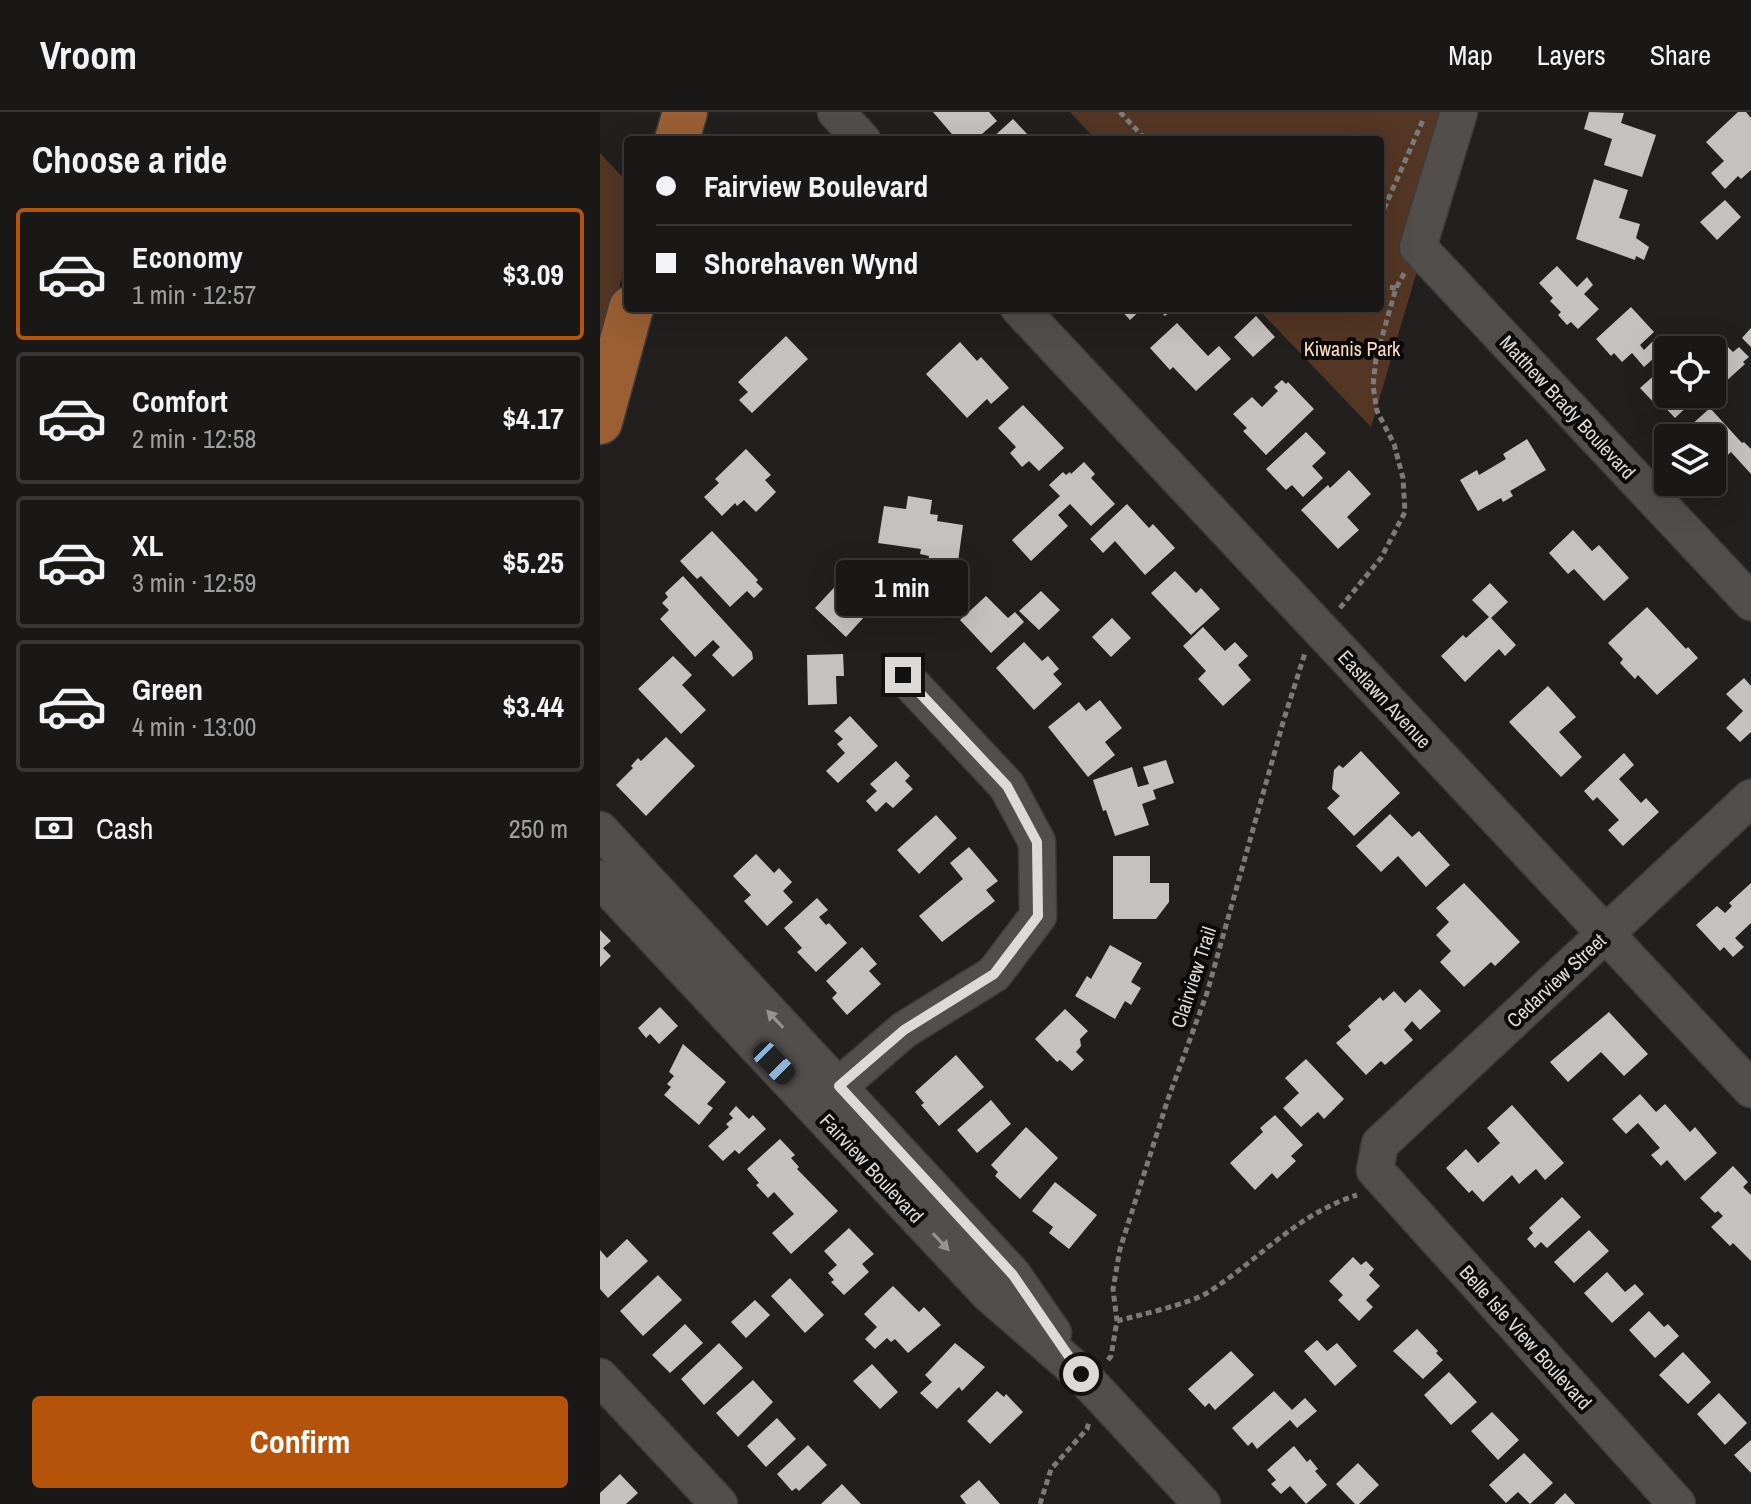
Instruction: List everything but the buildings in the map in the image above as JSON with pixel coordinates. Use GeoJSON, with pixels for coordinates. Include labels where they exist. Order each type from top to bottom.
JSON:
{"type":"FeatureCollection","features":[{"type":"Feature","properties":{"kind":"main road"},"geometry":{"type":"LineString","coordinates":[[678,136],[685,112]]}},
{"type":"Feature","properties":{"kind":"main road"},"geometry":{"type":"LineString","coordinates":[[600,422],[630,312]]}},
{"type":"Feature","properties":{"kind":"street"},"geometry":{"type":"LineString","coordinates":[[836,112],[858,136]]}},
{"type":"Feature","properties":{"kind":"street"},"geometry":{"type":"LineString","coordinates":[[1418,247],[1459,112]]}},
{"type":"Feature","properties":{"kind":"street","name":"Matthew Brady Boulevard"},"geometry":{"type":"LineString","coordinates":[[1418,247],[1751,602]]}},
{"type":"Feature","properties":{"kind":"street","name":"Eastlawn Avenue"},"geometry":{"type":"LineString","coordinates":[[1023,312],[1751,1089]]}},
{"type":"Feature","properties":{"kind":"street"},"geometry":{"type":"LineString","coordinates":[[827,1096],[904,1030],[994,974],[1038,916],[1037,842],[1007,786],[903,675]]}},
{"type":"Feature","properties":{"kind":"street","name":"Cedarview Street"},"geometry":{"type":"LineString","coordinates":[[1369,1182],[1380,1144],[1751,798]]}},
{"type":"Feature","properties":{"kind":"street","name":"Fairview Boulevard"},"geometry":{"type":"LineString","coordinates":[[600,830],[680,941],[827,1096],[989,1294],[1091,1371],[1202,1504]]}},
{"type":"Feature","properties":{"kind":"street","name":"Fairview Boulevard"},"geometry":{"type":"LineString","coordinates":[[600,879],[680,941]]}},
{"type":"Feature","properties":{"kind":"street","name":"Belle Isle View Boulevard"},"geometry":{"type":"LineString","coordinates":[[1369,1182],[1677,1504]]}},
{"type":"Feature","properties":{"kind":"street"},"geometry":{"type":"LineString","coordinates":[[600,1377],[719,1504]]}},
{"type":"Feature","properties":{"kind":"path"},"geometry":{"type":"LineString","coordinates":[[1120,112],[1142,136]]}},
{"type":"Feature","properties":{"kind":"path"},"geometry":{"type":"LineString","coordinates":[[1384,209],[1426,112]]}},
{"type":"Feature","properties":{"kind":"path"},"geometry":{"type":"LineString","coordinates":[[1333,616],[1381,558],[1405,512],[1403,478],[1394,444],[1377,411],[1373,386],[1376,358],[1396,288],[1418,247]]}},
{"type":"Feature","properties":{"kind":"path"},"geometry":{"type":"LineString","coordinates":[[1384,286],[1396,288]]}},
{"type":"Feature","properties":{"kind":"path","name":"Clairview Trail"},"geometry":{"type":"LineString","coordinates":[[1091,1371],[1111,1356],[1117,1321],[1113,1289],[1120,1249],[1168,1099],[1207,993],[1300,663],[1310,642]]}},
{"type":"Feature","properties":{"kind":"path"},"geometry":{"type":"LineString","coordinates":[[1117,1321],[1204,1295],[1288,1230],[1369,1182]]}},
{"type":"Feature","properties":{"kind":"path"},"geometry":{"type":"LineString","coordinates":[[1040,1504],[1051,1469],[1087,1429],[1090,1419]]}},
{"type":"Feature","properties":{"kind":"green space","name":"Kiwanis Park"},"geometry":{"type":"Polygon","coordinates":[[[1070,112],[1464,112],[1371,427],[1261,312],[1384,312],[1384,136],[1092,136],[1070,112]]]}},
{"type":"Feature","properties":{"kind":"green space"},"geometry":{"type":"Polygon","coordinates":[[[600,153],[624,179],[624,269],[600,359],[600,153]]]}},
{"type":"Feature","properties":{"kind":"route"},"geometry":{"type":"LineString","coordinates":[[903,675],[1007,786],[1037,842],[1038,916],[994,974],[904,1030],[839,1086],[1013,1275],[1081,1374]]}}]}
